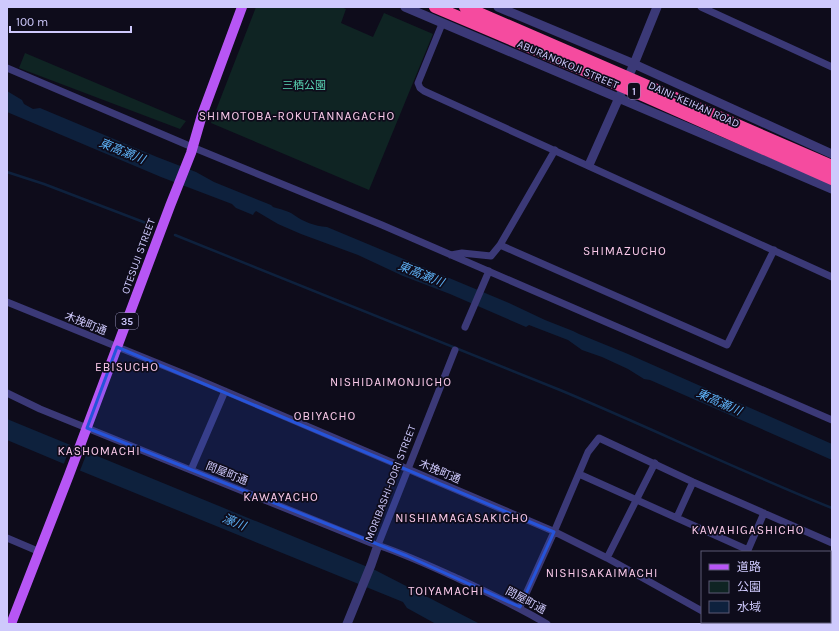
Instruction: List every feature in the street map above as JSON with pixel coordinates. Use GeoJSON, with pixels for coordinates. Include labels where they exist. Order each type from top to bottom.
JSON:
{"type":"FeatureCollection","features":[{"type":"Feature","properties":{"kind":"highway","name":"DAINI-KEIHAN ROAD"},"geometry":{"type":"LineString","coordinates":[[435,7],[832,178]]}},
{"type":"Feature","properties":{"kind":"highway","name":"DAINI-KEIHAN ROAD"},"geometry":{"type":"LineString","coordinates":[[465,7],[832,166]]}},
{"type":"Feature","properties":{"kind":"main road","name":"OTESUJI STREET"},"geometry":{"type":"LineString","coordinates":[[11,624],[118,348],[191,150],[239,8]]}},
{"type":"Feature","properties":{"kind":"street","name":"ABURANOKOJI STREET"},"geometry":{"type":"LineString","coordinates":[[405,7],[832,189]]}},
{"type":"Feature","properties":{"kind":"street"},"geometry":{"type":"LineString","coordinates":[[498,7],[634,64],[832,154]]}},
{"type":"Feature","properties":{"kind":"street"},"geometry":{"type":"LineString","coordinates":[[589,165],[619,99],[657,7]]}},
{"type":"Feature","properties":{"kind":"street"},"geometry":{"type":"LineString","coordinates":[[701,7],[832,67]]}},
{"type":"Feature","properties":{"kind":"street"},"geometry":{"type":"LineString","coordinates":[[442,24],[418,83],[420,88],[424,91],[832,277]]}},
{"type":"Feature","properties":{"kind":"street"},"geometry":{"type":"LineString","coordinates":[[7,68],[191,150],[382,225],[488,273],[832,420]]}},
{"type":"Feature","properties":{"kind":"street"},"geometry":{"type":"LineString","coordinates":[[451,255],[462,253],[491,256],[500,245],[555,150]]}},
{"type":"Feature","properties":{"kind":"street"},"geometry":{"type":"LineString","coordinates":[[500,245],[727,345],[774,250]]}},
{"type":"Feature","properties":{"kind":"street"},"geometry":{"type":"LineString","coordinates":[[466,325],[488,273]]}},
{"type":"Feature","properties":{"kind":"street","name":"木挽町通"},"geometry":{"type":"LineString","coordinates":[[7,302],[225,391],[554,532],[607,558],[701,610]]}},
{"type":"Feature","properties":{"kind":"street","name":"MORIBASHI-DORI STREET"},"geometry":{"type":"LineString","coordinates":[[347,624],[455,350]]}},
{"type":"Feature","properties":{"kind":"street"},"geometry":{"type":"LineString","coordinates":[[191,470],[225,391]]}},
{"type":"Feature","properties":{"kind":"street","name":"問屋町通"},"geometry":{"type":"LineString","coordinates":[[7,393],[87,428],[408,556],[520,607],[547,624]]}},
{"type":"Feature","properties":{"kind":"street"},"geometry":{"type":"LineString","coordinates":[[520,607],[588,452],[600,438],[693,482],[832,543]]}},
{"type":"Feature","properties":{"kind":"street"},"geometry":{"type":"LineString","coordinates":[[607,558],[655,463]]}},
{"type":"Feature","properties":{"kind":"street"},"geometry":{"type":"LineString","coordinates":[[579,474],[748,550],[764,513]]}},
{"type":"Feature","properties":{"kind":"street"},"geometry":{"type":"LineString","coordinates":[[677,517],[693,482]]}},
{"type":"Feature","properties":{"kind":"street"},"geometry":{"type":"LineString","coordinates":[[7,538],[40,552]]}},
{"type":"Feature","properties":{"kind":"highlighted area"},"geometry":{"type":"Polygon","coordinates":[[[117,347],[554,532],[520,607],[407,556],[87,428],[117,347]]]}},
{"type":"Feature","properties":{"kind":"green space","name":"三栖公園"},"geometry":{"type":"Polygon","coordinates":[[[256,7],[341,7],[346,9],[341,23],[373,37],[384,13],[433,34],[369,190],[211,123],[256,7]]]}},
{"type":"Feature","properties":{"kind":"green space"},"geometry":{"type":"Polygon","coordinates":[[[25,53],[186,121],[180,129],[19,68],[25,53]]]}},
{"type":"Feature","properties":{"kind":"water","name":"東高瀬川"},"geometry":{"type":"Polygon","coordinates":[[[7,91],[33,109],[40,108],[196,172],[214,182],[273,207],[289,212],[305,222],[327,227],[509,303],[832,444],[832,460],[650,380],[644,379],[628,369],[582,350],[568,340],[529,325],[526,327],[450,294],[403,276],[358,255],[301,234],[278,224],[256,211],[253,215],[236,208],[232,204],[161,177],[7,112],[7,91]]]}},
{"type":"Feature","properties":{"kind":"water","name":"濠川"},"geometry":{"type":"Polygon","coordinates":[[[7,419],[375,570],[480,624],[436,624],[407,608],[403,602],[7,440],[7,419]]]}},
{"type":"Feature","properties":{"kind":"pier"},"geometry":{"type":"Polygon","coordinates":[[[72,443],[88,450],[79,473],[63,466],[72,443]]]}},
{"type":"Feature","properties":{"kind":"waterway"},"geometry":{"type":"LineString","coordinates":[[7,172],[44,184],[146,223]]}},
{"type":"Feature","properties":{"kind":"waterway"},"geometry":{"type":"LineString","coordinates":[[175,235],[560,390],[832,508]]}},
{"type":"Feature","properties":{"kind":"district","name":"SHIMOTOBA-ROKUTANNAGACHO"},"geometry":{"type":"Point","coordinates":[297,116]}},
{"type":"Feature","properties":{"kind":"district","name":"SHIMAZUCHO"},"geometry":{"type":"Point","coordinates":[625,251]}},
{"type":"Feature","properties":{"kind":"district","name":"EBISUCHO"},"geometry":{"type":"Point","coordinates":[127,367]}},
{"type":"Feature","properties":{"kind":"district","name":"NISHIDAIMONJICHO"},"geometry":{"type":"Point","coordinates":[391,382]}},
{"type":"Feature","properties":{"kind":"district","name":"OBIYACHO"},"geometry":{"type":"Point","coordinates":[325,416]}},
{"type":"Feature","properties":{"kind":"district","name":"KASHOMACHI"},"geometry":{"type":"Point","coordinates":[99,451]}},
{"type":"Feature","properties":{"kind":"district","name":"KAWAYACHO"},"geometry":{"type":"Point","coordinates":[281,497]}},
{"type":"Feature","properties":{"kind":"district","name":"NISHIAMAGASAKICHO"},"geometry":{"type":"Point","coordinates":[462,518]}},
{"type":"Feature","properties":{"kind":"district","name":"KAWAHIGASHICHO"},"geometry":{"type":"Point","coordinates":[748,530]}},
{"type":"Feature","properties":{"kind":"district","name":"NISHISAKAIMACHI"},"geometry":{"type":"Point","coordinates":[602,573]}},
{"type":"Feature","properties":{"kind":"district","name":"TOIYAMACHI"},"geometry":{"type":"Point","coordinates":[446,591]}}]}
